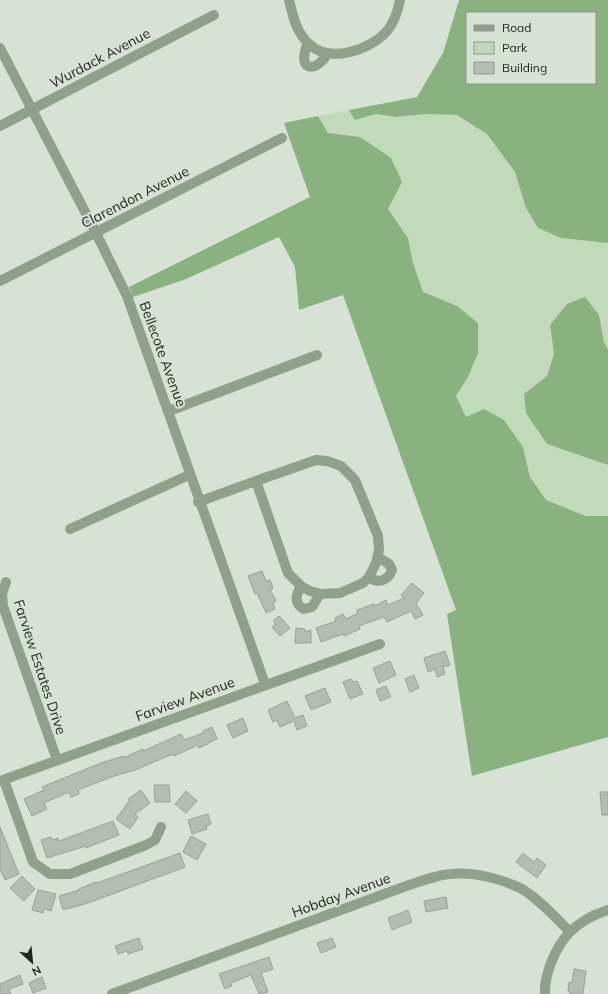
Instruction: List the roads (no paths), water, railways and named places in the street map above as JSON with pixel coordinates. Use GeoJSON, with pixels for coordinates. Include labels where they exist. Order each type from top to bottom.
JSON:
{"type":"FeatureCollection","features":[{"type":"Feature","properties":{"kind":"street"},"geometry":{"type":"LineString","coordinates":[[289,0],[298,30],[308,43],[328,53],[352,51],[380,38],[391,25],[400,0]]}},
{"type":"Feature","properties":{"kind":"street","name":"Wurdack Avenue"},"geometry":{"type":"LineString","coordinates":[[0,126],[214,15]]}},
{"type":"Feature","properties":{"kind":"street"},"geometry":{"type":"LineString","coordinates":[[308,43],[303,57],[304,62],[308,66],[316,67],[320,65],[328,53]]}},
{"type":"Feature","properties":{"kind":"street","name":"Bellecote Avenue"},"geometry":{"type":"LineString","coordinates":[[0,48],[127,296],[169,410],[198,502],[265,684]]}},
{"type":"Feature","properties":{"kind":"street","name":"Clarendon Avenue"},"geometry":{"type":"LineString","coordinates":[[0,281],[282,138]]}},
{"type":"Feature","properties":{"kind":"street"},"geometry":{"type":"LineString","coordinates":[[169,410],[316,355]]}},
{"type":"Feature","properties":{"kind":"street"},"geometry":{"type":"LineString","coordinates":[[198,502],[256,481],[316,460],[327,461],[341,466],[355,480],[365,501],[378,536],[378,557],[369,577],[363,583],[340,593],[320,594],[301,586],[288,573],[256,481]]}},
{"type":"Feature","properties":{"kind":"street"},"geometry":{"type":"LineString","coordinates":[[70,529],[189,475]]}},
{"type":"Feature","properties":{"kind":"street"},"geometry":{"type":"LineString","coordinates":[[369,577],[377,581],[384,580],[390,576],[392,570],[389,564],[378,557]]}},
{"type":"Feature","properties":{"kind":"street","name":"Farview Estates Drive"},"geometry":{"type":"LineString","coordinates":[[6,582],[2,594],[3,606],[57,760]]}},
{"type":"Feature","properties":{"kind":"street"},"geometry":{"type":"LineString","coordinates":[[301,586],[296,600],[299,606],[304,609],[312,607],[320,594]]}},
{"type":"Feature","properties":{"kind":"street","name":"Farview Avenue"},"geometry":{"type":"LineString","coordinates":[[2,780],[265,684],[380,644]]}},
{"type":"Feature","properties":{"kind":"street"},"geometry":{"type":"LineString","coordinates":[[2,780],[33,862],[50,874],[70,874],[146,845],[155,840],[162,827]]}},
{"type":"Feature","properties":{"kind":"street","name":"Hobday Avenue"},"geometry":{"type":"LineString","coordinates":[[112,994],[409,885],[436,876],[449,874],[485,876],[521,889],[548,909],[570,932]]}},
{"type":"Feature","properties":{"kind":"street"},"geometry":{"type":"LineString","coordinates":[[545,994],[548,974],[557,951],[570,932],[587,919],[608,910]]}}]}
